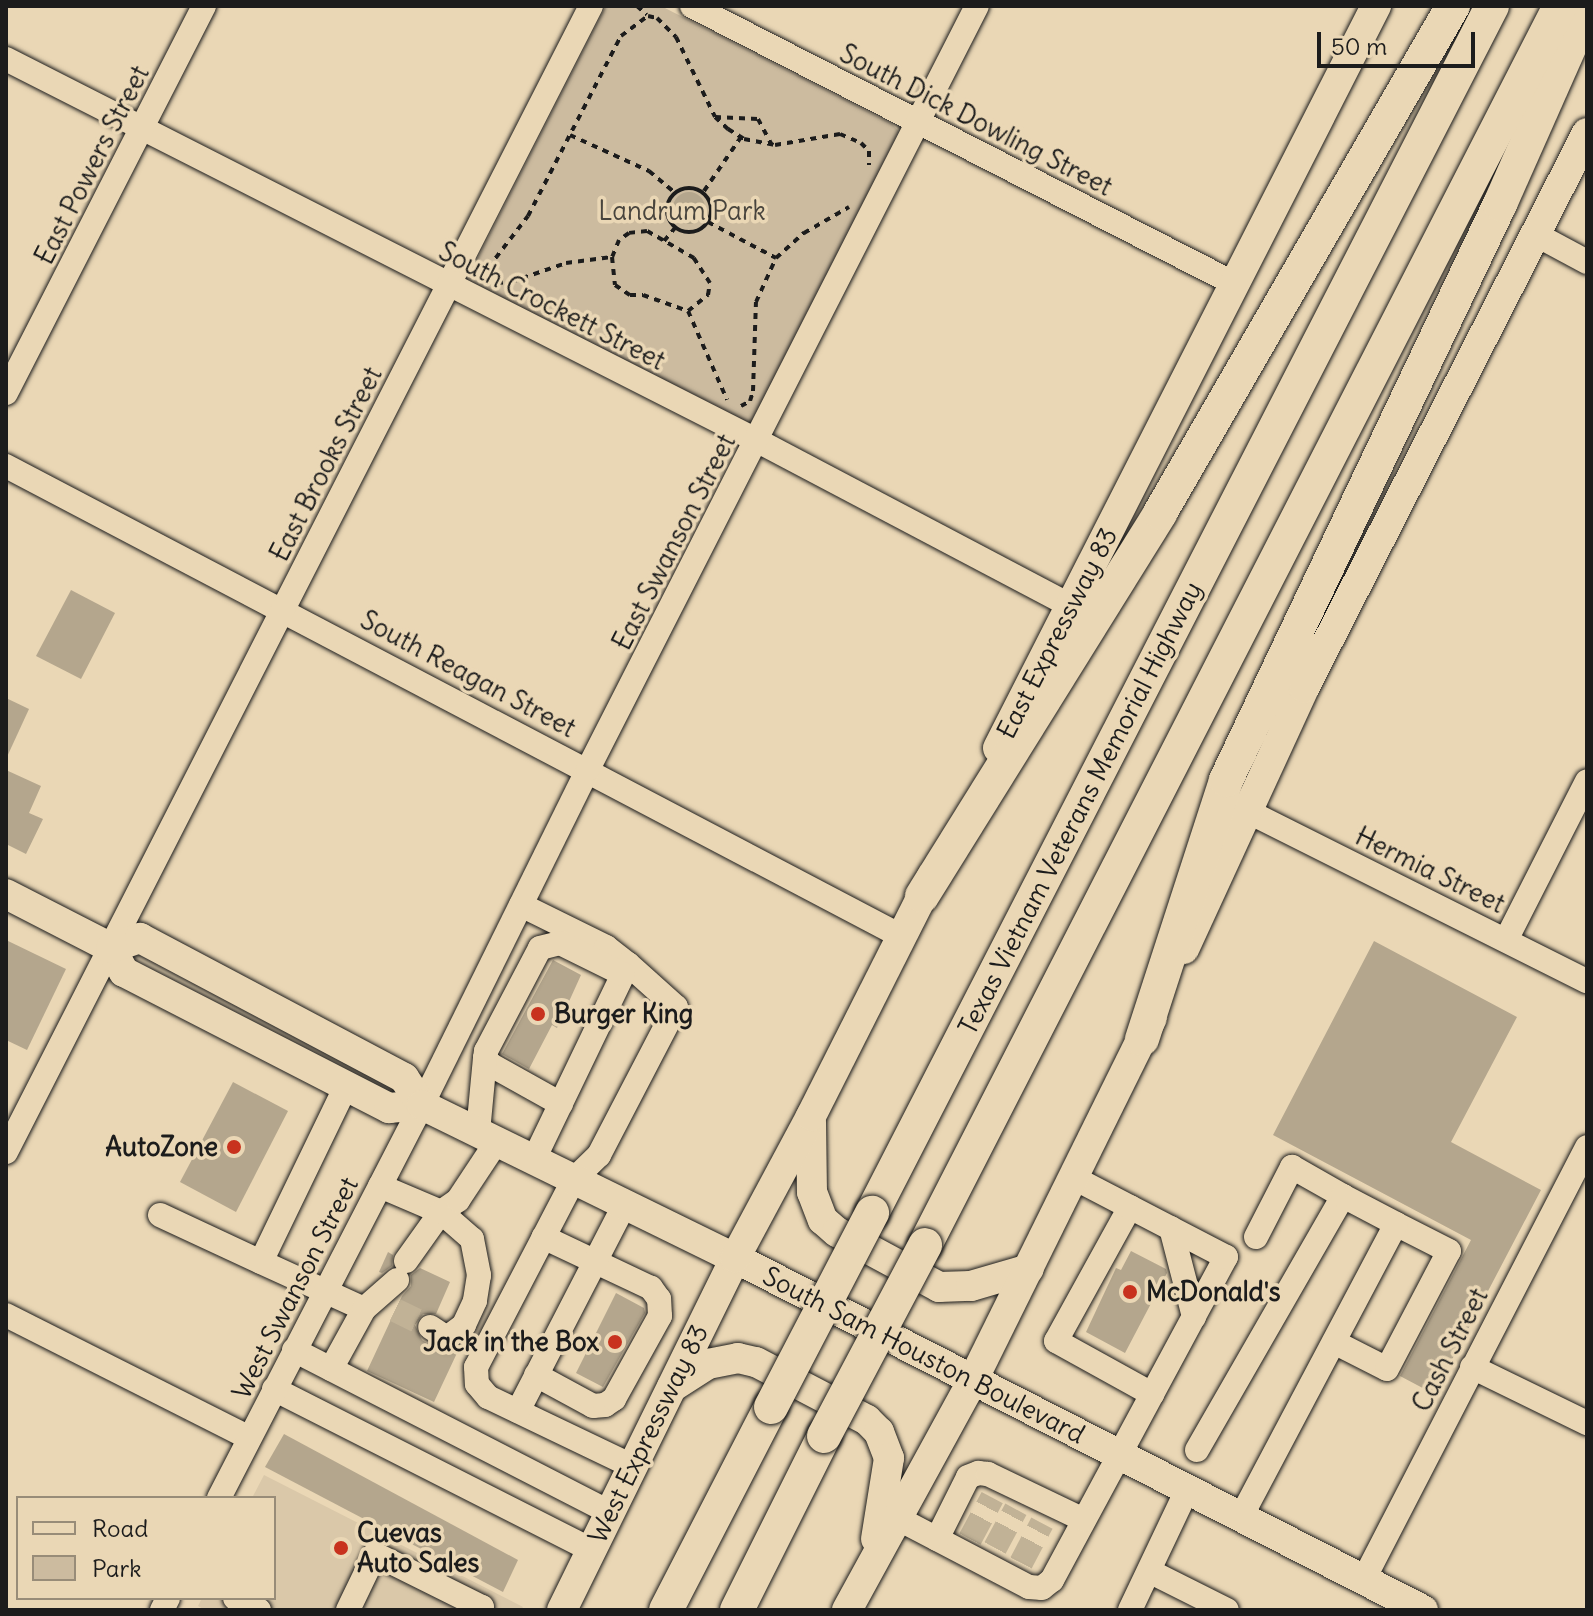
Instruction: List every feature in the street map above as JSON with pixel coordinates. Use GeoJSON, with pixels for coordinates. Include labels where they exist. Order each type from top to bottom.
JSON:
{"type":"FeatureCollection","features":[{"type":"Feature","properties":{"kind":"highway"},"geometry":{"type":"LineString","coordinates":[[922,896],[1160,513],[1453,6]]}},
{"type":"Feature","properties":{"kind":"highway","name":"Texas Vietnam Veterans Memorial Highway"},"geometry":{"type":"LineString","coordinates":[[666,1610],[1492,6]]}},
{"type":"Feature","properties":{"kind":"highway"},"geometry":{"type":"LineString","coordinates":[[737,1610],[1560,6]]}},
{"type":"Feature","properties":{"kind":"highway"},"geometry":{"type":"LineString","coordinates":[[1142,1039],[1226,780],[1500,204],[1587,8]]}},
{"type":"Feature","properties":{"kind":"main road","name":"East Expressway 83"},"geometry":{"type":"LineString","coordinates":[[735,1258],[811,1116],[1376,6]]}},
{"type":"Feature","properties":{"kind":"main road"},"geometry":{"type":"LineString","coordinates":[[847,1610],[973,1380],[1029,1269],[1142,1039],[1304,688],[1587,133]]}},
{"type":"Feature","properties":{"kind":"main road","name":"South Sam Houston Boulevard"},"geometry":{"type":"LineString","coordinates":[[6,894],[111,948],[124,972],[389,1108],[422,1105]]}},
{"type":"Feature","properties":{"kind":"main road","name":"South Sam Houston Boulevard"},"geometry":{"type":"LineString","coordinates":[[111,948],[140,938],[404,1078],[422,1105],[735,1258],[1364,1579],[1412,1608]]}},
{"type":"Feature","properties":{"kind":"main road"},"geometry":{"type":"LineString","coordinates":[[811,1116],[812,1192],[823,1220],[837,1232],[939,1287],[971,1286],[1029,1269]]}},
{"type":"Feature","properties":{"kind":"main road","name":"West Expressway 83"},"geometry":{"type":"LineString","coordinates":[[562,1610],[735,1258]]}},
{"type":"Feature","properties":{"kind":"main road"},"geometry":{"type":"LineString","coordinates":[[670,1388],[708,1364],[738,1358],[756,1362],[867,1420],[879,1432],[889,1458],[870,1568]]}},
{"type":"Feature","properties":{"kind":"street","name":"East Powers Street"},"geometry":{"type":"LineString","coordinates":[[6,393],[204,6]]}},
{"type":"Feature","properties":{"kind":"street","name":"East Brooks Street"},"geometry":{"type":"LineString","coordinates":[[6,1152],[591,6]]}},
{"type":"Feature","properties":{"kind":"street","name":"South Dick Dowling Street"},"geometry":{"type":"LineString","coordinates":[[692,6],[1235,284]]}},
{"type":"Feature","properties":{"kind":"street","name":"East Swanson Street"},"geometry":{"type":"LineString","coordinates":[[422,1105],[588,769],[758,441],[977,6]]}},
{"type":"Feature","properties":{"kind":"street","name":"South Crockett Street"},"geometry":{"type":"LineString","coordinates":[[6,59],[758,441],[1071,606]]}},
{"type":"Feature","properties":{"kind":"street"},"geometry":{"type":"LineString","coordinates":[[1535,234],[1587,262]]}},
{"type":"Feature","properties":{"kind":"street","name":"South Reagan Street"},"geometry":{"type":"LineString","coordinates":[[6,466],[901,936]]}},
{"type":"Feature","properties":{"kind":"street"},"geometry":{"type":"LineString","coordinates":[[1506,940],[1587,781]]}},
{"type":"Feature","properties":{"kind":"street","name":"Hermia Street"},"geometry":{"type":"LineString","coordinates":[[1247,811],[1587,981]]}},
{"type":"Feature","properties":{"kind":"street"},"geometry":{"type":"LineString","coordinates":[[521,905],[606,947],[626,969],[676,1007],[599,1155],[574,1179],[543,1237],[476,1367],[477,1384],[488,1397],[632,1466]]}},
{"type":"Feature","properties":{"kind":"street"},"geometry":{"type":"LineString","coordinates":[[331,1369],[441,1212],[458,1200],[488,1137],[485,1058],[519,983],[540,948],[560,943],[626,969]]}},
{"type":"Feature","properties":{"kind":"street"},"geometry":{"type":"LineString","coordinates":[[534,1159],[626,969]]}},
{"type":"Feature","properties":{"kind":"street"},"geometry":{"type":"LineString","coordinates":[[485,1058],[491,1065],[561,1104]]}},
{"type":"Feature","properties":{"kind":"street"},"geometry":{"type":"LineString","coordinates":[[261,1262],[346,1086]]}},
{"type":"Feature","properties":{"kind":"street","name":"West Swanson Street"},"geometry":{"type":"LineString","coordinates":[[226,1496],[249,1438],[422,1105]]}},
{"type":"Feature","properties":{"kind":"street","name":"Cash Street"},"geometry":{"type":"LineString","coordinates":[[1364,1579],[1587,1147]]}},
{"type":"Feature","properties":{"kind":"street"},"geometry":{"type":"LineString","coordinates":[[1256,1237],[1292,1167],[1449,1251],[1387,1369],[1334,1342]]}},
{"type":"Feature","properties":{"kind":"street"},"geometry":{"type":"LineString","coordinates":[[897,1518],[937,1539],[966,1545],[991,1556],[1017,1571],[1029,1587],[1042,1588],[1052,1580],[1226,1257],[1074,1178]]}},
{"type":"Feature","properties":{"kind":"street"},"geometry":{"type":"LineString","coordinates":[[380,1186],[441,1212],[472,1239],[479,1275],[475,1301],[457,1334],[447,1338],[430,1327]]}},
{"type":"Feature","properties":{"kind":"street"},"geometry":{"type":"LineString","coordinates":[[1197,1450],[1343,1196]]}},
{"type":"Feature","properties":{"kind":"street"},"geometry":{"type":"LineString","coordinates":[[518,1411],[625,1204]]}},
{"type":"Feature","properties":{"kind":"street"},"geometry":{"type":"LineString","coordinates":[[1130,1207],[1056,1341],[1152,1394]]}},
{"type":"Feature","properties":{"kind":"street"},"geometry":{"type":"LineString","coordinates":[[160,1215],[324,1292],[377,1307]]}},
{"type":"Feature","properties":{"kind":"street"},"geometry":{"type":"LineString","coordinates":[[1241,1517],[1396,1224]]}},
{"type":"Feature","properties":{"kind":"street"},"geometry":{"type":"LineString","coordinates":[[1171,1228],[1194,1317]]}},
{"type":"Feature","properties":{"kind":"street"},"geometry":{"type":"LineString","coordinates":[[536,1375],[593,1406],[605,1405],[614,1399],[660,1316],[659,1299],[651,1288],[543,1237]]}},
{"type":"Feature","properties":{"kind":"street"},"geometry":{"type":"LineString","coordinates":[[6,1315],[249,1438]]}},
{"type":"Feature","properties":{"kind":"street"},"geometry":{"type":"LineString","coordinates":[[294,1350],[609,1512]]}},
{"type":"Feature","properties":{"kind":"street"},"geometry":{"type":"LineString","coordinates":[[1472,1367],[1587,1423]]}},
{"type":"Feature","properties":{"kind":"street"},"geometry":{"type":"LineString","coordinates":[[274,1389],[591,1550]]}},
{"type":"Feature","properties":{"kind":"street"},"geometry":{"type":"LineString","coordinates":[[937,1539],[968,1477],[988,1474],[996,1489],[1046,1514],[1084,1520]]}},
{"type":"Feature","properties":{"kind":"street"},"geometry":{"type":"LineString","coordinates":[[1130,1610],[1187,1490]]}},
{"type":"Feature","properties":{"kind":"street"},"geometry":{"type":"LineString","coordinates":[[348,1610],[375,1554],[482,1607],[481,1610]]}},
{"type":"Feature","properties":{"kind":"street"},"geometry":{"type":"LineString","coordinates":[[1149,1571],[1227,1610]]}},
{"type":"Feature","properties":{"kind":"street"},"geometry":{"type":"LineString","coordinates":[[239,1600],[259,1610]]}},
{"type":"Feature","properties":{"kind":"path"},"geometry":{"type":"LineString","coordinates":[[637,6],[648,16],[657,18],[676,37],[715,117],[741,137],[772,145],[795,145],[840,134],[861,143],[869,151],[869,170]]}},
{"type":"Feature","properties":{"kind":"path"},"geometry":{"type":"LineString","coordinates":[[481,277],[528,216],[621,36],[648,16]]}},
{"type":"Feature","properties":{"kind":"path"},"geometry":{"type":"LineString","coordinates":[[715,117],[758,119],[772,145]]}},
{"type":"Feature","properties":{"kind":"path"},"geometry":{"type":"LineString","coordinates":[[570,135],[649,171],[675,193]]}},
{"type":"Feature","properties":{"kind":"path"},"geometry":{"type":"LineString","coordinates":[[703,192],[741,137]]}},
{"type":"Feature","properties":{"kind":"path"},"geometry":{"type":"LineString","coordinates":[[689,187],[703,192],[711,205],[708,222],[692,232],[676,227],[667,211],[675,193],[689,187]]}},
{"type":"Feature","properties":{"kind":"path"},"geometry":{"type":"LineString","coordinates":[[688,311],[705,301],[710,283],[694,258],[647,231],[638,230],[619,240],[612,257],[615,285],[623,292],[643,295],[688,311],[723,393],[730,404],[744,406],[753,391],[756,302],[776,258],[804,233],[852,205]]}},
{"type":"Feature","properties":{"kind":"path"},"geometry":{"type":"LineString","coordinates":[[708,222],[776,258]]}},
{"type":"Feature","properties":{"kind":"path"},"geometry":{"type":"LineString","coordinates":[[664,241],[676,227]]}},
{"type":"Feature","properties":{"kind":"path"},"geometry":{"type":"LineString","coordinates":[[473,272],[500,283],[511,282],[566,263],[612,257]]}},
{"type":"Feature","properties":{"kind":"shaded area","name":"Cuevas Auto Sales"},"geometry":{"type":"Polygon","coordinates":[[[264,1475],[523,1607],[521,1610],[205,1610],[198,1606],[201,1600],[276,1600],[276,1496],[253,1496],[264,1475]]]}},
{"type":"Feature","properties":{"kind":"green space","name":"Landrum Park"},"geometry":{"type":"Polygon","coordinates":[[[606,6],[661,6],[892,124],[900,133],[753,422],[749,424],[472,285],[470,280],[469,275],[606,6]]]}},
{"type":"Feature","properties":{"kind":"building"},"geometry":{"type":"Polygon","coordinates":[[[689,192],[700,197],[705,208],[700,219],[689,224],[678,219],[673,208],[678,197],[689,192]]]}},
{"type":"Feature","properties":{"kind":"building"},"geometry":{"type":"Polygon","coordinates":[[[71,590],[115,613],[81,679],[36,656],[71,590]]]}},
{"type":"Feature","properties":{"kind":"building"},"geometry":{"type":"Polygon","coordinates":[[[6,698],[29,709],[6,759],[6,698]]]}},
{"type":"Feature","properties":{"kind":"building"},"geometry":{"type":"Polygon","coordinates":[[[6,770],[41,786],[29,813],[43,819],[26,854],[6,844],[6,770]]]}},
{"type":"Feature","properties":{"kind":"building"},"geometry":{"type":"Polygon","coordinates":[[[6,940],[66,969],[27,1050],[6,1040],[6,940]]]}},
{"type":"Feature","properties":{"kind":"building"},"geometry":{"type":"Polygon","coordinates":[[[1374,941],[1517,1017],[1451,1142],[1541,1190],[1434,1394],[1400,1376],[1471,1240],[1273,1135],[1374,941]]]}},
{"type":"Feature","properties":{"kind":"building","name":"Burger King"},"geometry":{"type":"Polygon","coordinates":[[[553,960],[581,975],[557,1028],[552,1025],[529,1069],[502,1054],[553,960]]]}},
{"type":"Feature","properties":{"kind":"building","name":"AutoZone"},"geometry":{"type":"Polygon","coordinates":[[[233,1082],[288,1111],[236,1212],[180,1182],[233,1082]]]}},
{"type":"Feature","properties":{"kind":"building","name":"McDonald's"},"geometry":{"type":"Polygon","coordinates":[[[1131,1251],[1166,1269],[1167,1273],[1125,1353],[1086,1332],[1116,1268],[1121,1270],[1131,1251]]]}},
{"type":"Feature","properties":{"kind":"building"},"geometry":{"type":"Polygon","coordinates":[[[388,1252],[393,1255],[392,1266],[379,1272],[388,1252]]]}},
{"type":"Feature","properties":{"kind":"building"},"geometry":{"type":"Polygon","coordinates":[[[420,1268],[450,1282],[436,1314],[423,1314],[415,1325],[422,1340],[440,1351],[457,1353],[434,1402],[367,1371],[402,1296],[411,1286],[411,1275],[420,1268]]]}},
{"type":"Feature","properties":{"kind":"building","name":"Jack in the Box"},"geometry":{"type":"Polygon","coordinates":[[[616,1293],[644,1308],[645,1313],[603,1387],[576,1373],[616,1293]]]}},
{"type":"Feature","properties":{"kind":"building"},"geometry":{"type":"Polygon","coordinates":[[[284,1434],[518,1560],[503,1592],[265,1467],[284,1434]]]}},
{"type":"Feature","properties":{"kind":"tunnel"},"geometry":{"type":"LineString","coordinates":[[395,1310],[430,1327]]}},
{"type":"Feature","properties":{"kind":"tunnel"},"geometry":{"type":"LineString","coordinates":[[970,1539],[992,1498]]}},
{"type":"Feature","properties":{"kind":"tunnel"},"geometry":{"type":"LineString","coordinates":[[995,1548],[1016,1509]]}},
{"type":"Feature","properties":{"kind":"tunnel"},"geometry":{"type":"LineString","coordinates":[[1021,1563],[1042,1523]]}},
{"type":"Feature","properties":{"kind":"place","name":"Burger King"},"geometry":{"type":"Point","coordinates":[538,1014]}},
{"type":"Feature","properties":{"kind":"place","name":"AutoZone"},"geometry":{"type":"Point","coordinates":[234,1147]}},
{"type":"Feature","properties":{"kind":"place","name":"McDonald's"},"geometry":{"type":"Point","coordinates":[1130,1292]}},
{"type":"Feature","properties":{"kind":"place","name":"Jack in the Box"},"geometry":{"type":"Point","coordinates":[615,1342]}},
{"type":"Feature","properties":{"kind":"place","name":"Cuevas Auto Sales"},"geometry":{"type":"Point","coordinates":[341,1548]}}]}
